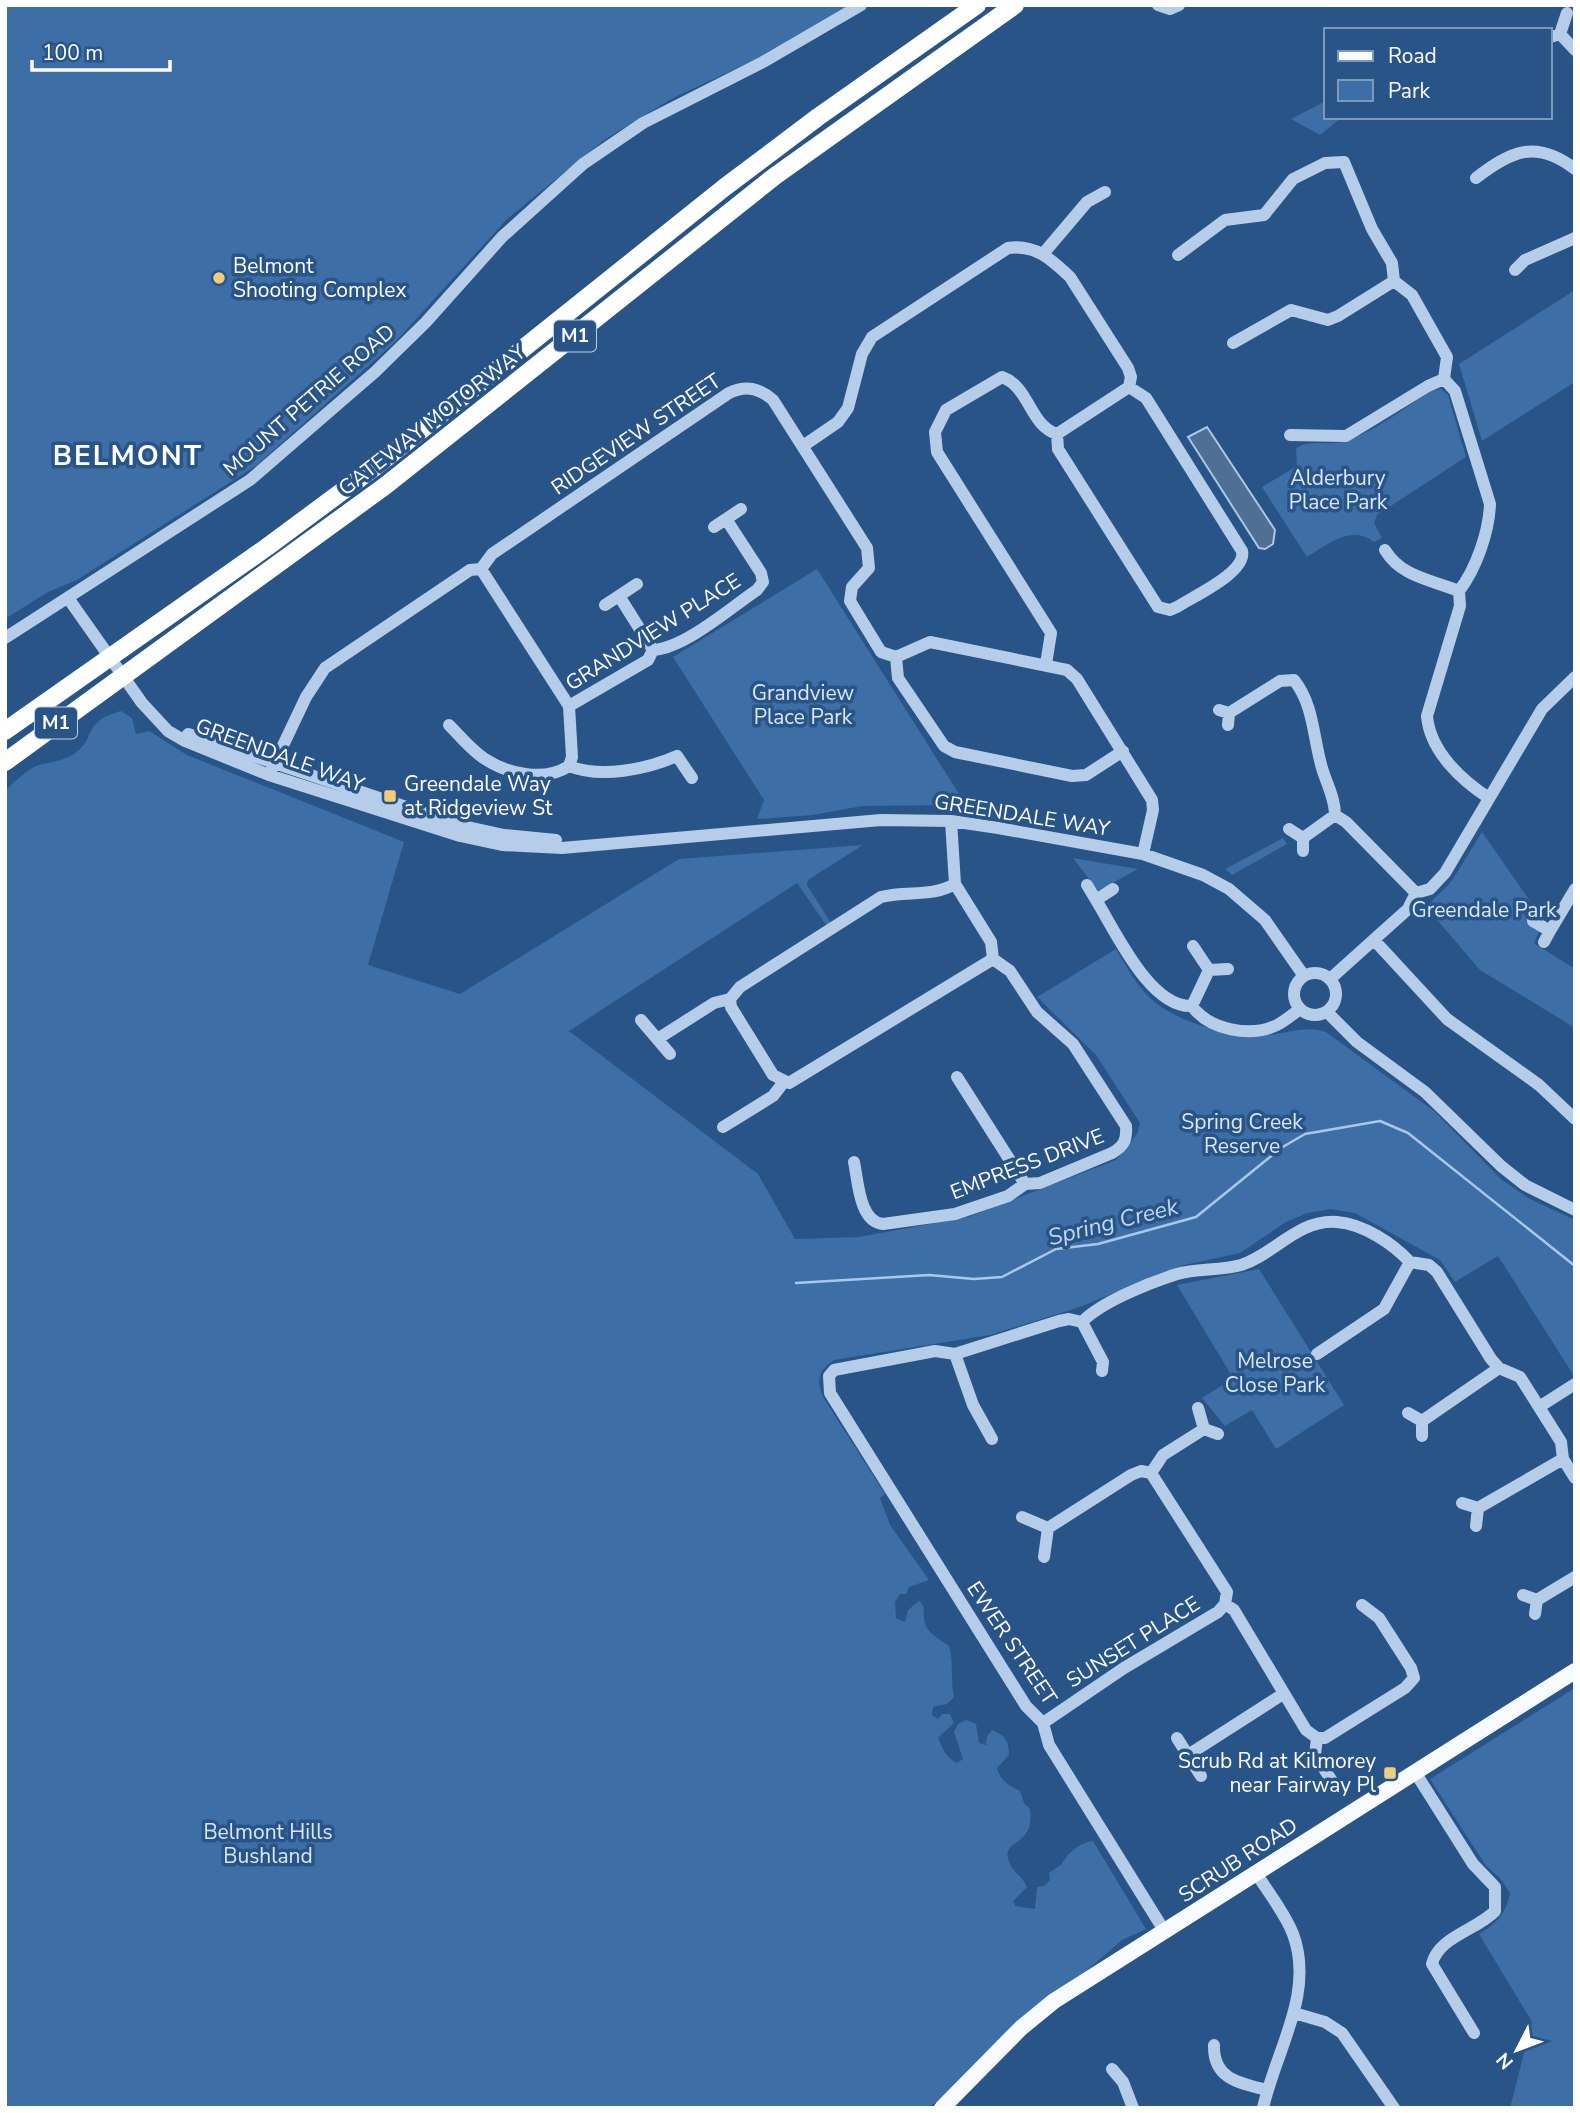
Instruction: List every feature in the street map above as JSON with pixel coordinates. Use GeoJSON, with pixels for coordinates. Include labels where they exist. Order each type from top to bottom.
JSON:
{"type":"FeatureCollection","features":[{"type":"Feature","properties":{"kind":"highway","name":"GATEWAY MOTORWAY"},"geometry":{"type":"LineString","coordinates":[[5,731],[374,467],[797,133],[977,5]]}},
{"type":"Feature","properties":{"kind":"highway","name":"GATEWAY MOTORWAY"},"geometry":{"type":"LineString","coordinates":[[5,762],[396,478],[775,176],[907,79],[1015,5]]}},
{"type":"Feature","properties":{"kind":"main road","name":"SCRUB ROAD"},"geometry":{"type":"LineString","coordinates":[[942,2108],[1035,2015],[1575,1671]]}},
{"type":"Feature","properties":{"kind":"street","name":"MOUNT PETRIE ROAD"},"geometry":{"type":"LineString","coordinates":[[5,638],[250,480],[300,439],[426,322],[538,201],[583,164],[643,123],[763,62],[861,5]]}},
{"type":"Feature","properties":{"kind":"street"},"geometry":{"type":"LineString","coordinates":[[1158,5],[1170,9],[1179,5]]}},
{"type":"Feature","properties":{"kind":"street"},"geometry":{"type":"LineString","coordinates":[[1567,13],[1555,35],[1575,50]]}},
{"type":"Feature","properties":{"kind":"street"},"geometry":{"type":"LineString","coordinates":[[1476,178],[1509,155],[1527,151],[1552,155],[1575,169]]}},
{"type":"Feature","properties":{"kind":"street"},"geometry":{"type":"LineString","coordinates":[[1178,255],[1226,220],[1264,215],[1293,179],[1335,161],[1344,162],[1372,229],[1392,263],[1394,281],[1412,295],[1447,357],[1444,379]]}},
{"type":"Feature","properties":{"kind":"street"},"geometry":{"type":"LineString","coordinates":[[1043,254],[1087,202],[1105,192]]}},
{"type":"Feature","properties":{"kind":"street"},"geometry":{"type":"LineString","coordinates":[[1515,270],[1537,254],[1575,238]]}},
{"type":"Feature","properties":{"kind":"street"},"geometry":{"type":"LineString","coordinates":[[803,446],[843,417],[848,408],[862,354],[879,331],[1008,248],[1021,246],[1043,254],[1070,277],[1128,368],[1131,377],[1129,387],[1058,434]]}},
{"type":"Feature","properties":{"kind":"street"},"geometry":{"type":"LineString","coordinates":[[1233,343],[1291,310],[1328,320],[1394,281]]}},
{"type":"Feature","properties":{"kind":"street"},"geometry":{"type":"LineString","coordinates":[[1046,664],[1051,633],[937,452],[935,432],[946,410],[1002,377],[1018,386],[1043,426],[1058,434]]}},
{"type":"Feature","properties":{"kind":"street"},"geometry":{"type":"LineString","coordinates":[[1290,435],[1346,436],[1444,379]]}},
{"type":"Feature","properties":{"kind":"street"},"geometry":{"type":"LineString","coordinates":[[1444,379],[1455,391],[1490,504],[1490,515],[1470,577],[1459,591],[1460,606],[1428,704],[1428,732],[1436,747],[1470,786],[1489,798]]}},
{"type":"Feature","properties":{"kind":"street"},"geometry":{"type":"LineString","coordinates":[[1058,434],[1059,449],[1158,607],[1170,610],[1177,607],[1238,569],[1242,551],[1146,398],[1129,387]]}},
{"type":"Feature","properties":{"kind":"street","name":"RIDGEVIEW STREET"},"geometry":{"type":"LineString","coordinates":[[271,770],[306,697],[325,668],[470,570],[481,569],[492,554],[740,388],[764,392],[773,400],[870,555],[869,568],[852,587],[850,601],[881,653],[896,657]]}},
{"type":"Feature","properties":{"kind":"street"},"geometry":{"type":"LineString","coordinates":[[714,527],[741,509]]}},
{"type":"Feature","properties":{"kind":"street","name":"GRANDVIEW PLACE"},"geometry":{"type":"LineString","coordinates":[[569,706],[648,660],[653,650],[664,649],[684,639],[757,590],[763,582],[761,573],[726,519]]}},
{"type":"Feature","properties":{"kind":"street"},"geometry":{"type":"LineString","coordinates":[[1385,550],[1393,564],[1406,573],[1459,591]]}},
{"type":"Feature","properties":{"kind":"street"},"geometry":{"type":"LineString","coordinates":[[449,725],[483,758],[516,772],[555,773],[569,766],[572,757],[569,706],[481,569]]}},
{"type":"Feature","properties":{"kind":"street"},"geometry":{"type":"LineString","coordinates":[[606,605],[636,584]]}},
{"type":"Feature","properties":{"kind":"street"},"geometry":{"type":"LineString","coordinates":[[619,596],[653,650]]}},
{"type":"Feature","properties":{"kind":"street","name":"GREENDALE WAY"},"geometry":{"type":"LineString","coordinates":[[68,598],[156,719],[271,770],[477,830],[536,839],[602,842],[881,820],[951,821],[1143,855],[1190,869],[1235,894],[1277,934],[1304,976]]}},
{"type":"Feature","properties":{"kind":"street"},"geometry":{"type":"LineString","coordinates":[[1123,751],[1086,775],[1072,776],[955,752],[937,739],[898,678],[896,657],[930,642],[1067,670],[1077,679],[1123,751],[1152,800],[1153,810],[1143,855]]}},
{"type":"Feature","properties":{"kind":"street"},"geometry":{"type":"LineString","coordinates":[[1330,979],[1408,909],[1416,893],[1430,889],[1445,873],[1542,709],[1575,677]]}},
{"type":"Feature","properties":{"kind":"street"},"geometry":{"type":"LineString","coordinates":[[1225,716],[1280,681],[1294,680],[1306,695],[1322,768],[1335,802],[1335,815],[1303,845],[1289,829]]}},
{"type":"Feature","properties":{"kind":"street"},"geometry":{"type":"LineString","coordinates":[[569,766],[580,770],[647,767],[677,756],[692,778]]}},
{"type":"Feature","properties":{"kind":"street"},"geometry":{"type":"LineString","coordinates":[[1335,815],[1346,822],[1416,893]]}},
{"type":"Feature","properties":{"kind":"street","name":"EMPRESS DRIVE"},"geometry":{"type":"LineString","coordinates":[[854,1162],[866,1213],[877,1223],[955,1214],[1008,1196],[1025,1184],[1040,1183],[1112,1153],[1124,1143],[1126,1126],[1073,1044],[1037,1012],[1010,971],[993,959],[991,942],[955,884],[951,821]]}},
{"type":"Feature","properties":{"kind":"street"},"geometry":{"type":"LineString","coordinates":[[659,1038],[714,1003],[730,999],[740,986],[881,897],[896,893],[935,893],[955,884]]}},
{"type":"Feature","properties":{"kind":"street"},"geometry":{"type":"LineString","coordinates":[[1087,885],[1158,994],[1179,1007],[1192,1006]]}},
{"type":"Feature","properties":{"kind":"street"},"geometry":{"type":"LineString","coordinates":[[1096,900],[1113,889]]}},
{"type":"Feature","properties":{"kind":"street"},"geometry":{"type":"LineString","coordinates":[[1533,921],[1547,937],[1575,889]]}},
{"type":"Feature","properties":{"kind":"street"},"geometry":{"type":"LineString","coordinates":[[1374,940],[1447,1019],[1539,1085],[1575,1119]]}},
{"type":"Feature","properties":{"kind":"street"},"geometry":{"type":"LineString","coordinates":[[1193,946],[1209,970]]}},
{"type":"Feature","properties":{"kind":"street"},"geometry":{"type":"LineString","coordinates":[[730,999],[735,1014],[773,1075],[783,1083],[796,1082],[993,959]]}},
{"type":"Feature","properties":{"kind":"street"},"geometry":{"type":"LineString","coordinates":[[1192,1006],[1209,970]]}},
{"type":"Feature","properties":{"kind":"street"},"geometry":{"type":"LineString","coordinates":[[1209,970],[1228,970]]}},
{"type":"Feature","properties":{"kind":"street"},"geometry":{"type":"LineString","coordinates":[[1317,973],[1330,979],[1337,996],[1327,1012],[1310,1015],[1300,1009],[1295,988],[1304,976],[1317,973]]}},
{"type":"Feature","properties":{"kind":"street"},"geometry":{"type":"LineString","coordinates":[[1192,1006],[1198,1015],[1213,1024],[1236,1030],[1264,1030],[1278,1025],[1300,1009]]}},
{"type":"Feature","properties":{"kind":"street"},"geometry":{"type":"LineString","coordinates":[[1327,1012],[1373,1056],[1424,1092],[1525,1185],[1575,1210]]}},
{"type":"Feature","properties":{"kind":"street"},"geometry":{"type":"LineString","coordinates":[[641,1020],[670,1054]]}},
{"type":"Feature","properties":{"kind":"street"},"geometry":{"type":"LineString","coordinates":[[957,1077],[1025,1184]]}},
{"type":"Feature","properties":{"kind":"street"},"geometry":{"type":"LineString","coordinates":[[723,1127],[773,1096],[783,1083]]}},
{"type":"Feature","properties":{"kind":"street"},"geometry":{"type":"LineString","coordinates":[[992,1439],[973,1405],[956,1354],[1059,1321],[1082,1322],[1097,1309],[1177,1274],[1241,1265],[1316,1224],[1336,1221],[1352,1224],[1398,1248],[1410,1262],[1429,1265],[1437,1272],[1499,1368],[1520,1377],[1561,1442],[1563,1459],[1575,1478]]}},
{"type":"Feature","properties":{"kind":"street"},"geometry":{"type":"LineString","coordinates":[[1317,1354],[1339,1333],[1384,1309],[1410,1262]]}},
{"type":"Feature","properties":{"kind":"street"},"geometry":{"type":"LineString","coordinates":[[1082,1322],[1103,1362],[1102,1371]]}},
{"type":"Feature","properties":{"kind":"street","name":"EWER STREET"},"geometry":{"type":"LineString","coordinates":[[956,1354],[935,1352],[840,1367],[828,1376],[830,1393],[1026,1706],[1043,1723],[1049,1745],[1165,1932]]}},
{"type":"Feature","properties":{"kind":"street"},"geometry":{"type":"LineString","coordinates":[[1422,1421],[1499,1368]]}},
{"type":"Feature","properties":{"kind":"street"},"geometry":{"type":"LineString","coordinates":[[1539,1407],[1575,1384]]}},
{"type":"Feature","properties":{"kind":"street"},"geometry":{"type":"LineString","coordinates":[[1198,1408],[1204,1429]]}},
{"type":"Feature","properties":{"kind":"street"},"geometry":{"type":"LineString","coordinates":[[1408,1413],[1422,1421]]}},
{"type":"Feature","properties":{"kind":"street"},"geometry":{"type":"LineString","coordinates":[[1422,1421],[1422,1436]]}},
{"type":"Feature","properties":{"kind":"street"},"geometry":{"type":"LineString","coordinates":[[1204,1429],[1217,1434]]}},
{"type":"Feature","properties":{"kind":"street"},"geometry":{"type":"LineString","coordinates":[[1044,1557],[1048,1528],[1131,1475],[1141,1471],[1151,1473],[1163,1455],[1204,1429]]}},
{"type":"Feature","properties":{"kind":"street"},"geometry":{"type":"LineString","coordinates":[[1462,1503],[1478,1508],[1563,1459]]}},
{"type":"Feature","properties":{"kind":"street","name":"SUNSET PLACE"},"geometry":{"type":"LineString","coordinates":[[1043,1723],[1124,1668],[1209,1618],[1225,1604],[1224,1585],[1151,1473]]}},
{"type":"Feature","properties":{"kind":"street"},"geometry":{"type":"LineString","coordinates":[[1476,1526],[1478,1508]]}},
{"type":"Feature","properties":{"kind":"street"},"geometry":{"type":"LineString","coordinates":[[1022,1517],[1048,1528]]}},
{"type":"Feature","properties":{"kind":"street"},"geometry":{"type":"LineString","coordinates":[[1537,1600],[1575,1577]]}},
{"type":"Feature","properties":{"kind":"street"},"geometry":{"type":"LineString","coordinates":[[1523,1595],[1537,1600]]}},
{"type":"Feature","properties":{"kind":"street"},"geometry":{"type":"LineString","coordinates":[[1535,1614],[1537,1600]]}},
{"type":"Feature","properties":{"kind":"street"},"geometry":{"type":"LineString","coordinates":[[1225,1604],[1234,1610],[1306,1730],[1317,1738],[1332,1735],[1405,1688],[1413,1678],[1411,1668],[1379,1618],[1362,1605]]}},
{"type":"Feature","properties":{"kind":"street"},"geometry":{"type":"LineString","coordinates":[[1188,1755],[1283,1694]]}},
{"type":"Feature","properties":{"kind":"street"},"geometry":{"type":"LineString","coordinates":[[1177,1738],[1201,1776]]}},
{"type":"Feature","properties":{"kind":"street"},"geometry":{"type":"LineString","coordinates":[[1317,1738],[1315,1755],[1332,1781]]}},
{"type":"Feature","properties":{"kind":"street"},"geometry":{"type":"LineString","coordinates":[[1415,1772],[1473,1864],[1495,1887],[1495,1911],[1488,1919],[1438,1949],[1432,1964],[1474,2033]]}},
{"type":"Feature","properties":{"kind":"street"},"geometry":{"type":"LineString","coordinates":[[1256,1873],[1287,1921],[1300,1958],[1299,1991],[1294,2013],[1263,2108]]}},
{"type":"Feature","properties":{"kind":"street"},"geometry":{"type":"LineString","coordinates":[[1294,2013],[1325,2022],[1342,2033],[1394,2108]]}},
{"type":"Feature","properties":{"kind":"street"},"geometry":{"type":"LineString","coordinates":[[1214,2045],[1217,2066],[1224,2077],[1267,2090]]}},
{"type":"Feature","properties":{"kind":"street"},"geometry":{"type":"LineString","coordinates":[[1112,2069],[1123,2082],[1133,2108]]}},
{"type":"Feature","properties":{"kind":"green space","name":"Belmont Shooting Complex"},"geometry":{"type":"Polygon","coordinates":[[[5,5],[850,5],[780,48],[673,98],[604,140],[507,219],[396,341],[257,465],[77,580],[48,592],[5,619],[5,5]]]}},
{"type":"Feature","properties":{"kind":"green space"},"geometry":{"type":"Polygon","coordinates":[[[1324,102],[1324,119],[1340,119],[1320,135],[1291,119],[1324,102]]]}},
{"type":"Feature","properties":{"kind":"green space"},"geometry":{"type":"Polygon","coordinates":[[[1575,290],[1575,382],[1482,441],[1459,364],[1575,290]]]}},
{"type":"Feature","properties":{"kind":"green space","name":"Alderbury Place Park"},"geometry":{"type":"Polygon","coordinates":[[[1441,389],[1448,395],[1466,457],[1377,515],[1374,523],[1382,538],[1374,542],[1357,535],[1339,538],[1307,557],[1262,487],[1297,466],[1296,448],[1308,444],[1339,443],[1356,437],[1431,391],[1441,389]]]}},
{"type":"Feature","properties":{"kind":"green space","name":"Grandview Place Park"},"geometry":{"type":"Polygon","coordinates":[[[817,569],[966,805],[862,806],[813,815],[757,819],[764,800],[673,657],[817,569]]]}},
{"type":"Feature","properties":{"kind":"green space","name":"Belmont Hills Bushland"},"geometry":{"type":"Polygon","coordinates":[[[121,711],[132,718],[136,734],[149,731],[187,755],[404,842],[368,965],[460,994],[679,859],[863,845],[808,880],[807,885],[831,923],[826,925],[797,883],[569,1031],[758,1174],[795,1239],[859,1237],[968,1217],[1116,1160],[1137,1134],[1140,1123],[1096,1055],[1037,997],[1116,949],[1150,998],[1190,1022],[1238,1034],[1268,1035],[1304,1029],[1326,1032],[1434,1111],[1502,1180],[1530,1199],[1575,1220],[1574,1376],[1498,1256],[1455,1282],[1440,1260],[1355,1213],[1331,1209],[1307,1213],[1286,1222],[1240,1253],[1184,1265],[1077,1308],[990,1335],[834,1360],[822,1372],[819,1381],[823,1397],[885,1494],[880,1498],[890,1525],[929,1580],[909,1587],[906,1594],[900,1594],[895,1602],[896,1618],[905,1622],[908,1610],[919,1601],[924,1607],[929,1631],[949,1646],[954,1697],[947,1704],[933,1707],[932,1715],[938,1719],[942,1714],[950,1714],[954,1723],[938,1738],[947,1756],[957,1763],[963,1759],[954,1732],[958,1724],[966,1720],[976,1724],[979,1743],[986,1745],[987,1736],[992,1730],[1003,1736],[1007,1742],[1009,1755],[997,1768],[1006,1782],[1020,1791],[1024,1803],[1030,1809],[1030,1823],[1026,1833],[1011,1847],[1008,1854],[1012,1867],[1027,1887],[1013,1901],[1015,1906],[1035,1909],[1037,1887],[1044,1886],[1050,1880],[1049,1873],[1062,1864],[1075,1849],[1093,1841],[1146,1929],[1122,1940],[929,2108],[5,2108],[5,790],[36,766],[74,754],[100,720],[121,711]]]}},
{"type":"Feature","properties":{"kind":"green space","name":"Greendale Park"},"geometry":{"type":"Polygon","coordinates":[[[1482,832],[1544,921],[1534,943],[1575,969],[1575,1028],[1480,970],[1426,907],[1451,882],[1482,832]]]}},
{"type":"Feature","properties":{"kind":"green space"},"geometry":{"type":"Polygon","coordinates":[[[1283,838],[1287,844],[1232,875],[1225,869],[1283,838]]]}},
{"type":"Feature","properties":{"kind":"green space"},"geometry":{"type":"Polygon","coordinates":[[[1073,858],[1138,869],[1098,891],[1073,858]]]}},
{"type":"Feature","properties":{"kind":"green space","name":"Melrose Close Park"},"geometry":{"type":"Polygon","coordinates":[[[1259,1269],[1344,1405],[1276,1449],[1252,1410],[1225,1426],[1202,1398],[1233,1378],[1177,1285],[1259,1269]]]}},
{"type":"Feature","properties":{"kind":"green space"},"geometry":{"type":"Polygon","coordinates":[[[1575,1688],[1575,2108],[1510,2108],[1532,2022],[1479,1934],[1500,1917],[1510,1893],[1500,1878],[1486,1866],[1430,1779],[1575,1688]]]}},
{"type":"Feature","properties":{"kind":"shaded area"},"geometry":{"type":"Polygon","coordinates":[[[1207,427],[1275,530],[1273,544],[1265,549],[1259,548],[1188,437],[1207,427]]]}},
{"type":"Feature","properties":{"kind":"waterway","name":"Spring Creek"},"geometry":{"type":"LineString","coordinates":[[796,1283],[929,1275],[974,1279],[1002,1277],[1056,1249],[1098,1244],[1196,1217],[1281,1148],[1305,1134],[1380,1121],[1408,1133],[1575,1266]]}},
{"type":"Feature","properties":{"kind":"place","name":"Belmont Shooting Complex"},"geometry":{"type":"Point","coordinates":[219,278]}},
{"type":"Feature","properties":{"kind":"place","name":"Greendale Way at Ridgeview St"},"geometry":{"type":"Point","coordinates":[390,796]}},
{"type":"Feature","properties":{"kind":"place","name":"Scrub Rd at Kilmorey near Fairway Pl"},"geometry":{"type":"Point","coordinates":[1390,1773]}},
{"type":"Feature","properties":{"kind":"district","name":"BELMONT"},"geometry":{"type":"Point","coordinates":[128,456]}},
{"type":"Feature","properties":{"kind":"park label","name":"Spring Creek Reserve"},"geometry":{"type":"Point","coordinates":[1242,1134]}}]}
